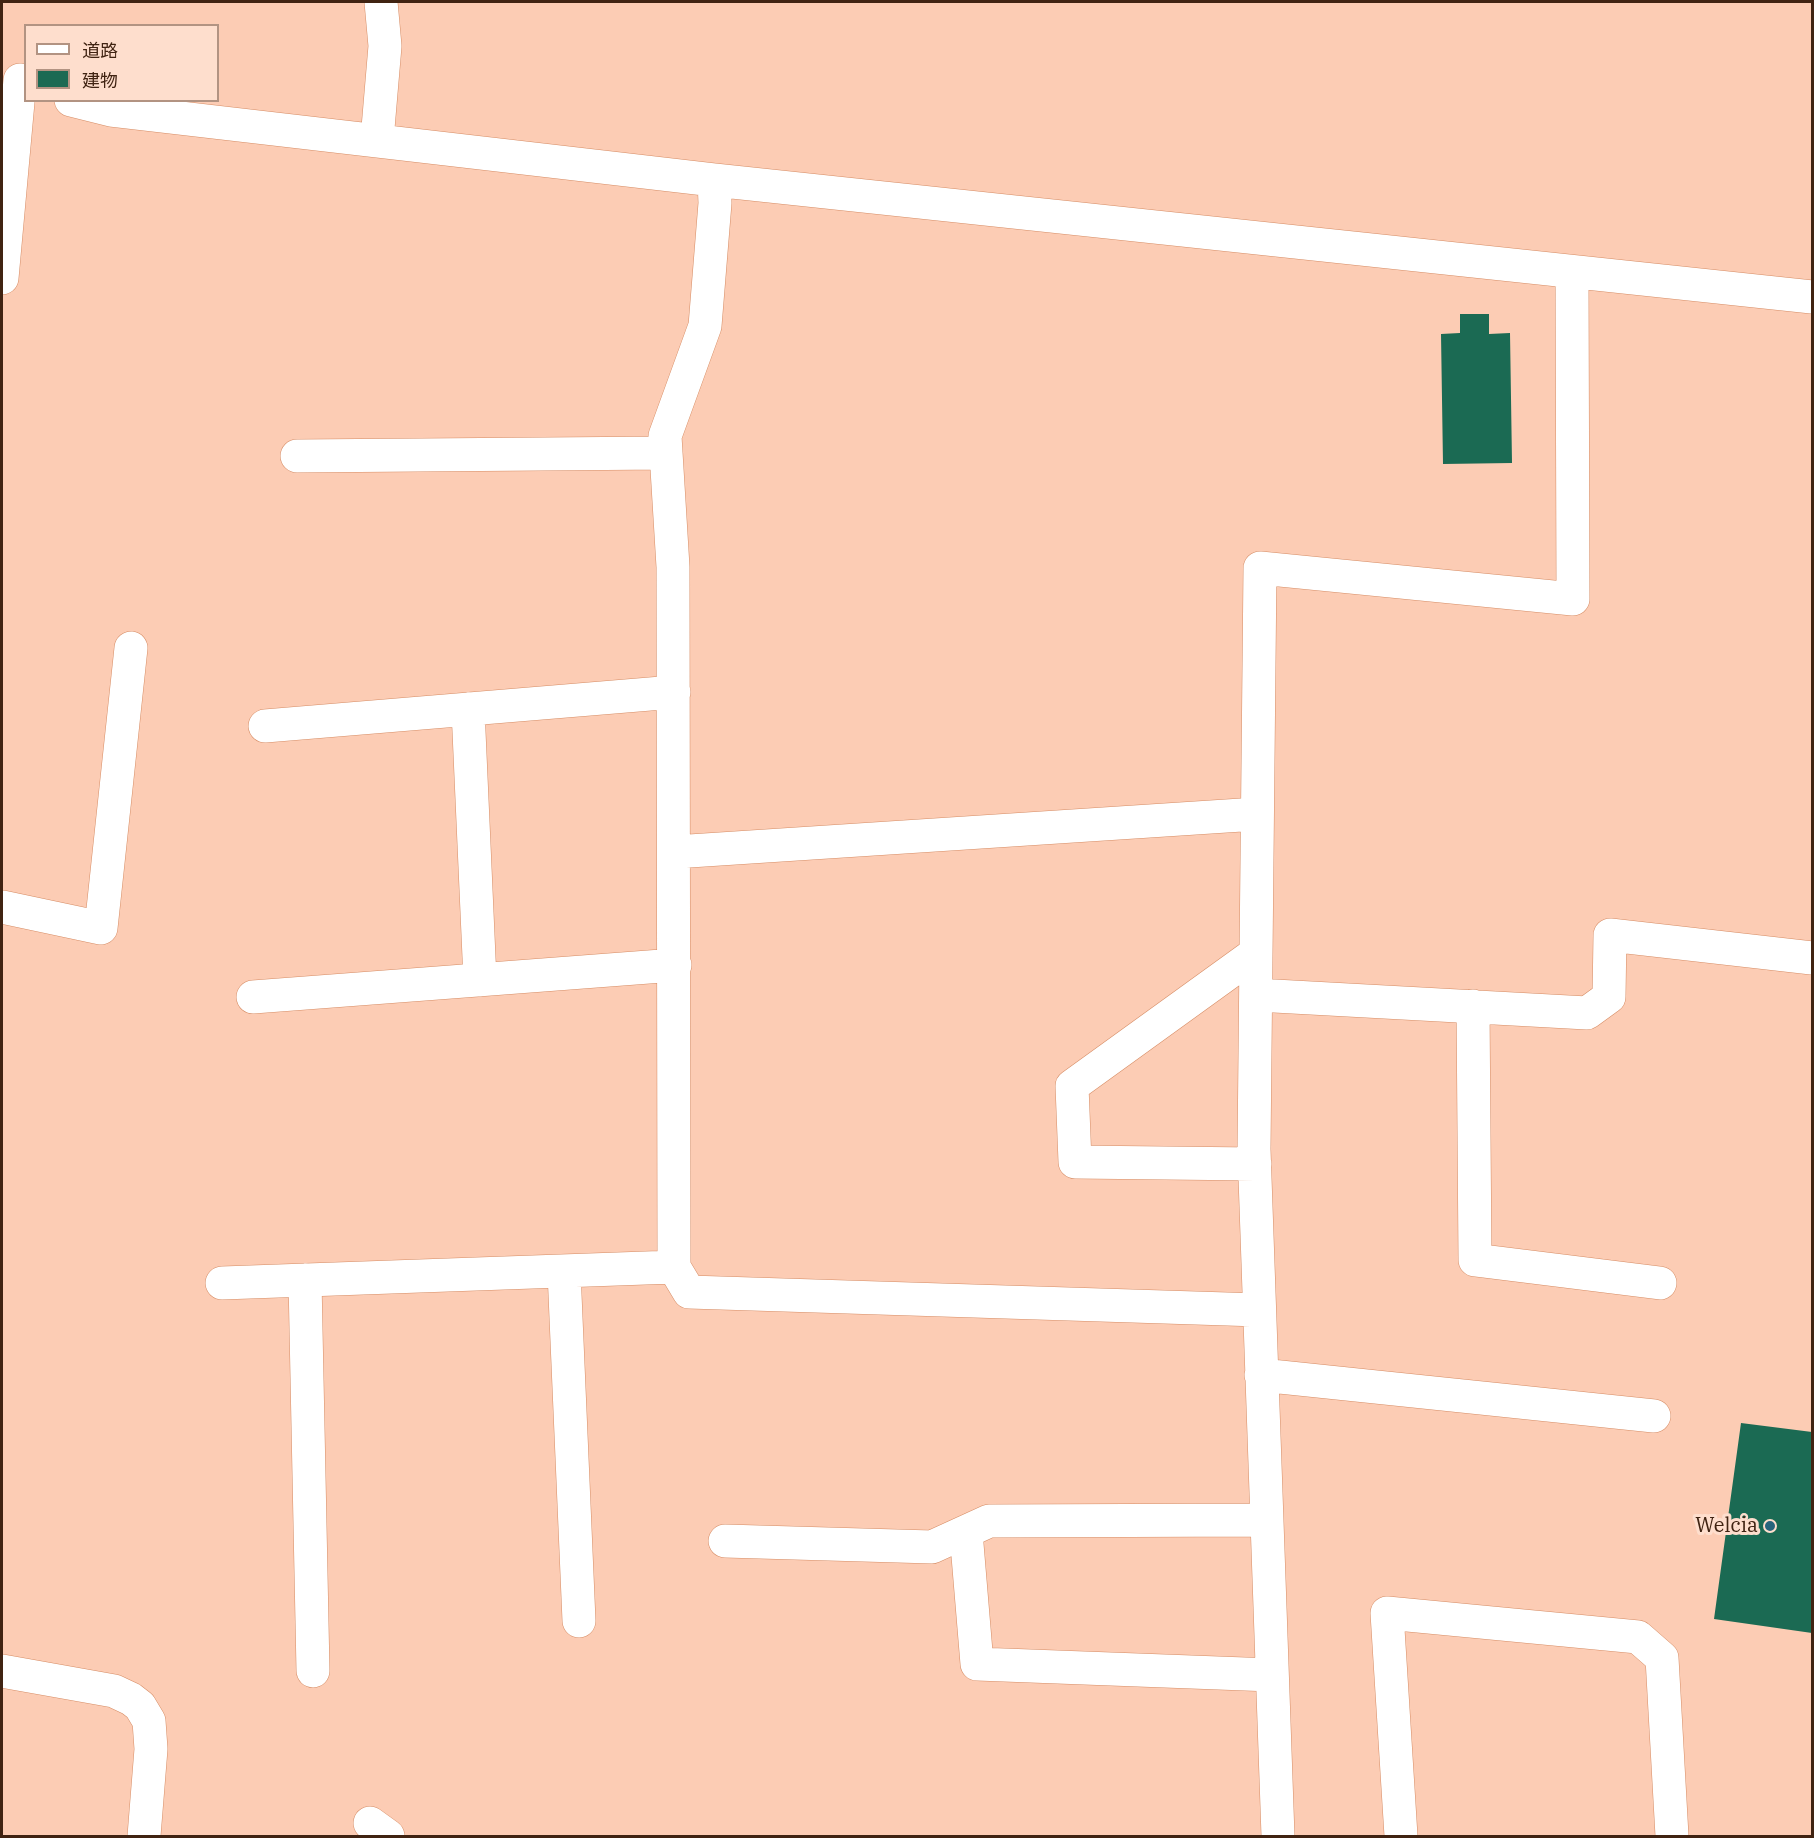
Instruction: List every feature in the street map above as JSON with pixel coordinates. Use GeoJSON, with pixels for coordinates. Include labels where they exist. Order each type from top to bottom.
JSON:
{"type":"FeatureCollection","features":[{"type":"Feature","properties":{"kind":"street"},"geometry":{"type":"LineString","coordinates":[[377,140],[385,45],[381,2]]}},
{"type":"Feature","properties":{"kind":"street"},"geometry":{"type":"LineString","coordinates":[[2,278],[12,79]]}},
{"type":"Feature","properties":{"kind":"street"},"geometry":{"type":"LineString","coordinates":[[79,102],[111,110],[714,180],[1812,297]]}},
{"type":"Feature","properties":{"kind":"street"},"geometry":{"type":"LineString","coordinates":[[714,180],[715,203],[705,326],[665,436],[673,567],[674,1268],[689,1292],[1259,1310]]}},
{"type":"Feature","properties":{"kind":"street"},"geometry":{"type":"LineString","coordinates":[[1278,1836],[1255,1164],[1260,568],[1573,599],[1570,295],[1572,272]]}},
{"type":"Feature","properties":{"kind":"street"},"geometry":{"type":"LineString","coordinates":[[297,456],[666,453]]}},
{"type":"Feature","properties":{"kind":"street"},"geometry":{"type":"LineString","coordinates":[[2,907],[101,928],[131,648]]}},
{"type":"Feature","properties":{"kind":"street"},"geometry":{"type":"LineString","coordinates":[[265,726],[674,692]]}},
{"type":"Feature","properties":{"kind":"street"},"geometry":{"type":"LineString","coordinates":[[468,709],[480,980]]}},
{"type":"Feature","properties":{"kind":"street"},"geometry":{"type":"LineString","coordinates":[[674,852],[1257,814]]}},
{"type":"Feature","properties":{"kind":"street"},"geometry":{"type":"LineString","coordinates":[[1256,995],[1587,1012],[1609,997],[1610,935],[1812,958]]}},
{"type":"Feature","properties":{"kind":"street"},"geometry":{"type":"LineString","coordinates":[[1255,1164],[1075,1162],[1072,1086],[1256,953]]}},
{"type":"Feature","properties":{"kind":"street"},"geometry":{"type":"LineString","coordinates":[[253,997],[675,965]]}},
{"type":"Feature","properties":{"kind":"street"},"geometry":{"type":"LineString","coordinates":[[1473,1006],[1475,1260],[1660,1283]]}},
{"type":"Feature","properties":{"kind":"street"},"geometry":{"type":"LineString","coordinates":[[222,1283],[674,1268]]}},
{"type":"Feature","properties":{"kind":"street"},"geometry":{"type":"LineString","coordinates":[[564,1271],[579,1622]]}},
{"type":"Feature","properties":{"kind":"street"},"geometry":{"type":"LineString","coordinates":[[305,1280],[313,1671]]}},
{"type":"Feature","properties":{"kind":"street"},"geometry":{"type":"LineString","coordinates":[[1261,1375],[1654,1416]]}},
{"type":"Feature","properties":{"kind":"street"},"geometry":{"type":"LineString","coordinates":[[725,1541],[932,1547],[989,1521],[1266,1520]]}},
{"type":"Feature","properties":{"kind":"street"},"geometry":{"type":"LineString","coordinates":[[966,1532],[977,1664],[1272,1675]]}},
{"type":"Feature","properties":{"kind":"street"},"geometry":{"type":"LineString","coordinates":[[1401,1836],[1387,1613],[1638,1637],[1662,1658],[1672,1836]]}},
{"type":"Feature","properties":{"kind":"street"},"geometry":{"type":"LineString","coordinates":[[2,1671],[114,1691],[140,1706],[149,1721],[151,1749],[144,1836]]}},
{"type":"Feature","properties":{"kind":"building"},"geometry":{"type":"Polygon","coordinates":[[[1460,314],[1489,314],[1489,334],[1510,333],[1512,463],[1443,464],[1441,334],[1460,333],[1460,314]]]}},
{"type":"Feature","properties":{"kind":"building","name":"Welcia"},"geometry":{"type":"Polygon","coordinates":[[[1741,1423],[1812,1432],[1812,1633],[1714,1619],[1741,1423]]]}},
{"type":"Feature","properties":{"kind":"place","name":"Welcia"},"geometry":{"type":"Point","coordinates":[1770,1526]}}]}
